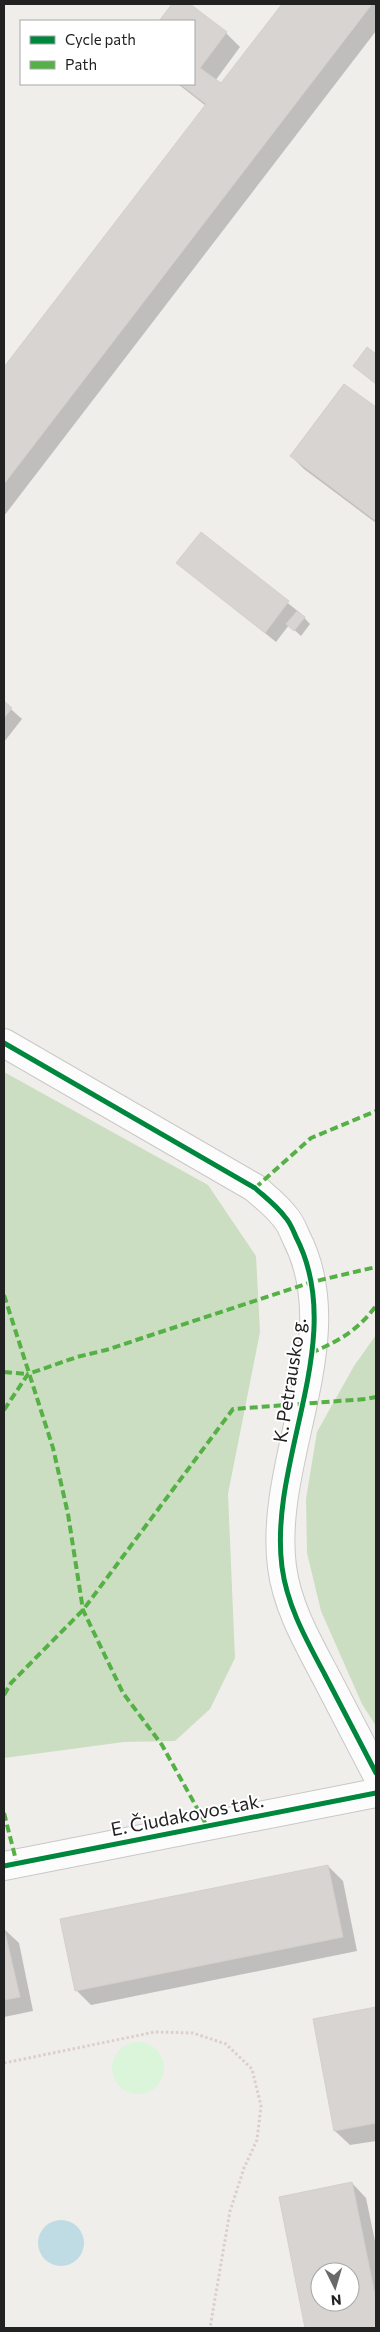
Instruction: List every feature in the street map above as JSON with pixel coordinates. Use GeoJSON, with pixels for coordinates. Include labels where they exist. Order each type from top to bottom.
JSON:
{"type":"FeatureCollection","features":[{"type":"Feature","properties":{"kind":"street","name":"K. Petrausko g."},"geometry":{"type":"LineString","coordinates":[[4,1042],[255,1188],[286,1217],[302,1249],[312,1282],[315,1313],[311,1352],[280,1534],[282,1568],[290,1602],[306,1639],[376,1773]]}},
{"type":"Feature","properties":{"kind":"street","name":"E. Čiudakovos tak."},"geometry":{"type":"LineString","coordinates":[[4,1866],[376,1792]]}},
{"type":"Feature","properties":{"kind":"path"},"geometry":{"type":"LineString","coordinates":[[4,2063],[155,2032],[164,2032],[193,2033],[226,2044],[252,2069],[261,2106],[258,2140],[244,2168],[230,2211],[210,2328]]}},
{"type":"Feature","properties":{"kind":"green space"},"geometry":{"type":"Polygon","coordinates":[[[4,1072],[208,1185],[256,1256],[260,1332],[228,1494],[235,1658],[210,1709],[175,1741],[124,1742],[4,1758],[4,1072]]]}},
{"type":"Feature","properties":{"kind":"green space"},"geometry":{"type":"Polygon","coordinates":[[[376,1335],[376,1726],[362,1704],[321,1611],[307,1553],[306,1499],[317,1432],[354,1366],[376,1335]]]}},
{"type":"Feature","properties":{"kind":"green space"},"geometry":{"type":"Polygon","coordinates":[[[138,2042],[152,2046],[160,2054],[164,2068],[160,2082],[152,2090],[138,2094],[124,2090],[116,2082],[112,2068],[116,2054],[124,2046],[138,2042]]]}},
{"type":"Feature","properties":{"kind":"water"},"geometry":{"type":"Polygon","coordinates":[[[57,2220],[65,2220],[74,2224],[80,2230],[84,2243],[80,2256],[74,2262],[65,2266],[57,2266],[48,2262],[42,2256],[38,2247],[38,2239],[42,2230],[48,2224],[57,2220]]]}},
{"type":"Feature","properties":{"kind":"building"},"geometry":{"type":"Polygon","coordinates":[[[172,4],[190,4],[227,32],[200,68],[221,83],[282,4],[372,4],[4,484],[4,367],[206,104],[181,85],[195,85],[195,20],[160,20],[172,4]]]}},
{"type":"Feature","properties":{"kind":"building"},"geometry":{"type":"Polygon","coordinates":[[[367,347],[376,354],[376,384],[353,366],[367,347]]]}},
{"type":"Feature","properties":{"kind":"building"},"geometry":{"type":"Polygon","coordinates":[[[344,384],[376,407],[376,521],[290,456],[344,384]]]}},
{"type":"Feature","properties":{"kind":"building"},"geometry":{"type":"Polygon","coordinates":[[[201,532],[289,601],[265,633],[176,563],[201,532]]]}},
{"type":"Feature","properties":{"kind":"building"},"geometry":{"type":"Polygon","coordinates":[[[297,611],[305,617],[294,631],[286,624],[297,611]]]}},
{"type":"Feature","properties":{"kind":"building"},"geometry":{"type":"Polygon","coordinates":[[[4,701],[12,708],[4,718],[4,701]]]}},
{"type":"Feature","properties":{"kind":"building"},"geometry":{"type":"Polygon","coordinates":[[[328,1865],[343,1937],[75,1991],[60,1919],[328,1865]]]}},
{"type":"Feature","properties":{"kind":"building"},"geometry":{"type":"Polygon","coordinates":[[[4,1928],[20,1997],[4,2000],[4,1928]]]}},
{"type":"Feature","properties":{"kind":"building"},"geometry":{"type":"Polygon","coordinates":[[[376,2007],[376,2123],[334,2131],[313,2019],[376,2007]]]}},
{"type":"Feature","properties":{"kind":"building"},"geometry":{"type":"Polygon","coordinates":[[[352,2182],[376,2300],[376,2328],[305,2328],[279,2197],[352,2182]]]}},
{"type":"Feature","properties":{"kind":"marked path"},"geometry":{"type":"LineString","coordinates":[[255,1188],[311,1138],[376,1111]]}},
{"type":"Feature","properties":{"kind":"marked path"},"geometry":{"type":"LineString","coordinates":[[4,1410],[28,1374],[312,1282],[376,1267]]}},
{"type":"Feature","properties":{"kind":"marked path"},"geometry":{"type":"LineString","coordinates":[[4,1295],[53,1448],[68,1514],[83,1610],[123,1693],[162,1745],[207,1826]]}},
{"type":"Feature","properties":{"kind":"marked path"},"geometry":{"type":"LineString","coordinates":[[311,1353],[331,1344],[354,1329],[376,1306]]}},
{"type":"Feature","properties":{"kind":"marked path"},"geometry":{"type":"LineString","coordinates":[[4,1372],[28,1374]]}},
{"type":"Feature","properties":{"kind":"marked path"},"geometry":{"type":"LineString","coordinates":[[4,1695],[11,1683],[83,1610],[233,1409],[376,1397]]}},
{"type":"Feature","properties":{"kind":"marked path"},"geometry":{"type":"LineString","coordinates":[[4,1813],[17,1864]]}},
{"type":"Feature","properties":{"kind":"cycle path"},"geometry":{"type":"LineString","coordinates":[[4,1043],[255,1188],[278,1209],[291,1226],[310,1276],[314,1317],[311,1358],[286,1485],[281,1526],[282,1567],[288,1596],[299,1623],[376,1773]]}},
{"type":"Feature","properties":{"kind":"cycle path"},"geometry":{"type":"LineString","coordinates":[[4,1866],[376,1793]]}}]}
